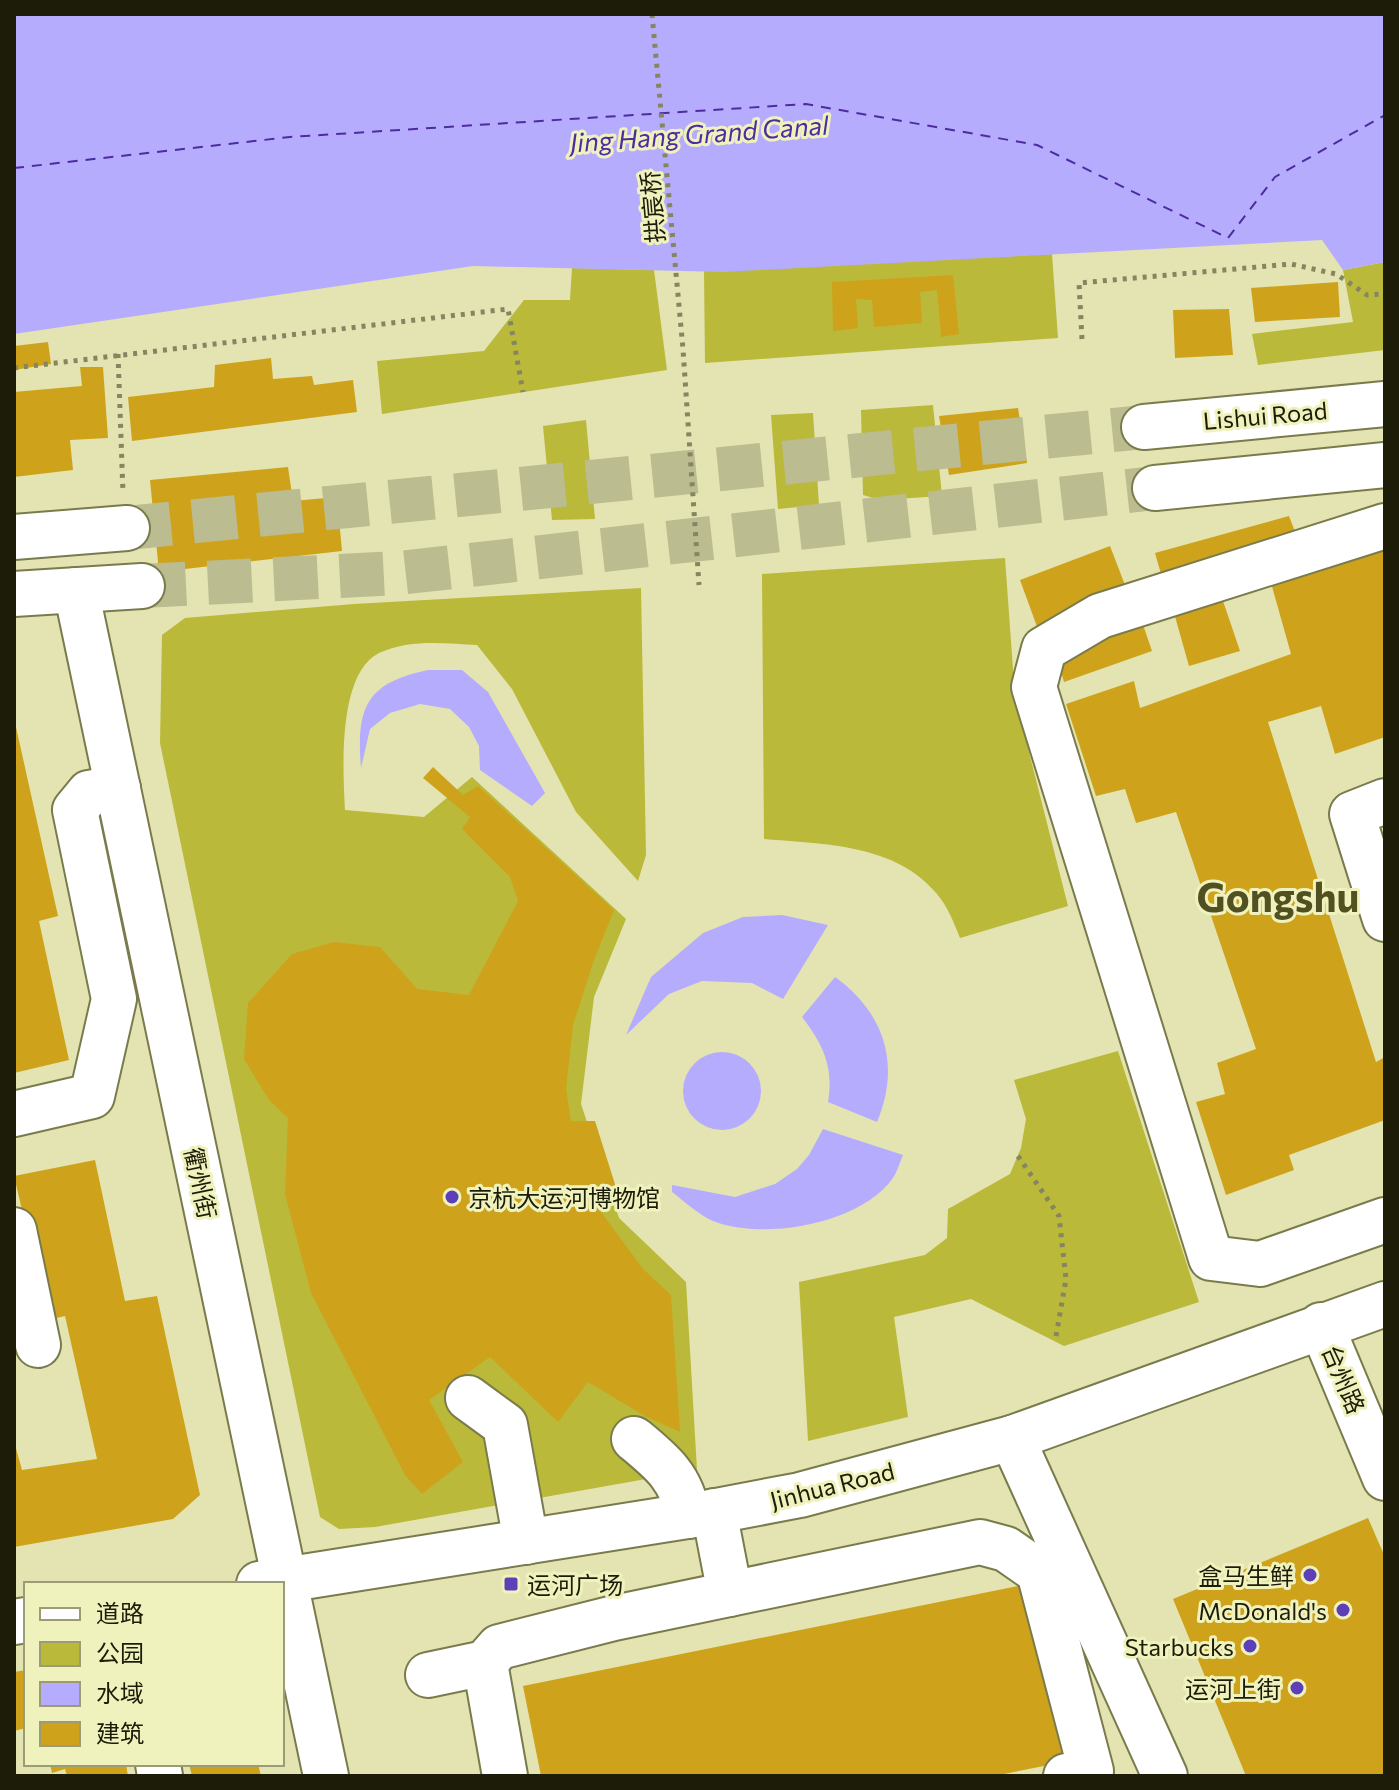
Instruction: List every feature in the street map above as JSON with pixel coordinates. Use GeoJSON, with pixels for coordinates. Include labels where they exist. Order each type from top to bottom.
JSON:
{"type":"FeatureCollection","features":[{"type":"Feature","properties":{"kind":"street","name":"Lishui Road"},"geometry":{"type":"LineString","coordinates":[[1144,427],[1385,404]]}},
{"type":"Feature","properties":{"kind":"street"},"geometry":{"type":"LineString","coordinates":[[1155,488],[1385,465]]}},
{"type":"Feature","properties":{"kind":"street"},"geometry":{"type":"LineString","coordinates":[[14,537],[125,514]]}},
{"type":"Feature","properties":{"kind":"street"},"geometry":{"type":"LineString","coordinates":[[1385,526],[1100,616],[1044,649],[1034,687],[1109,979],[1211,1258],[1260,1264],[1385,1220]]}},
{"type":"Feature","properties":{"kind":"street"},"geometry":{"type":"LineString","coordinates":[[14,594],[142,586]]}},
{"type":"Feature","properties":{"kind":"street","name":"衢州街"},"geometry":{"type":"LineString","coordinates":[[76,590],[118,788],[272,1582]]}},
{"type":"Feature","properties":{"kind":"street"},"geometry":{"type":"LineString","coordinates":[[14,1114],[92,1096],[114,999],[75,810],[89,793],[118,788]]}},
{"type":"Feature","properties":{"kind":"street"},"geometry":{"type":"LineString","coordinates":[[1385,801],[1352,814],[1385,919]]}},
{"type":"Feature","properties":{"kind":"street"},"geometry":{"type":"LineString","coordinates":[[14,1230],[38,1345]]}},
{"type":"Feature","properties":{"kind":"street","name":"Jinhua Road"},"geometry":{"type":"LineString","coordinates":[[278,1582],[800,1495],[1012,1438],[1385,1304]]}},
{"type":"Feature","properties":{"kind":"street","name":"台州路"},"geometry":{"type":"LineString","coordinates":[[1321,1325],[1385,1478]]}},
{"type":"Feature","properties":{"kind":"street"},"geometry":{"type":"LineString","coordinates":[[468,1398],[505,1425],[526,1542]]}},
{"type":"Feature","properties":{"kind":"street"},"geometry":{"type":"LineString","coordinates":[[1012,1438],[1157,1773]]}},
{"type":"Feature","properties":{"kind":"street"},"geometry":{"type":"LineString","coordinates":[[634,1439],[664,1464],[701,1513],[730,1594]]}},
{"type":"Feature","properties":{"kind":"street"},"geometry":{"type":"LineString","coordinates":[[428,1675],[485,1663],[499,1647],[614,1618],[980,1542],[1006,1549],[1039,1572],[1091,1771],[1066,1776]]}},
{"type":"Feature","properties":{"kind":"street","name":"衢州街"},"geometry":{"type":"LineString","coordinates":[[284,1626],[326,1776]]}},
{"type":"Feature","properties":{"kind":"street"},"geometry":{"type":"LineString","coordinates":[[485,1663],[505,1776]]}},
{"type":"Feature","properties":{"kind":"path","name":"拱宸桥"},"geometry":{"type":"LineString","coordinates":[[652,14],[683,349],[699,585]]}},
{"type":"Feature","properties":{"kind":"path"},"geometry":{"type":"LineString","coordinates":[[1082,339],[1079,283],[1291,264],[1336,274],[1367,295],[1385,294]]}},
{"type":"Feature","properties":{"kind":"path"},"geometry":{"type":"LineString","coordinates":[[14,368],[508,309],[523,392]]}},
{"type":"Feature","properties":{"kind":"path"},"geometry":{"type":"LineString","coordinates":[[118,354],[125,514]]}},
{"type":"Feature","properties":{"kind":"path"},"geometry":{"type":"LineString","coordinates":[[1018,1156],[1059,1216],[1066,1279],[1055,1342]]}},
{"type":"Feature","properties":{"kind":"green space"},"geometry":{"type":"Polygon","coordinates":[[[1052,254],[1058,338],[705,363],[704,271],[1052,254]]]}},
{"type":"Feature","properties":{"kind":"green space"},"geometry":{"type":"Polygon","coordinates":[[[1385,262],[1385,350],[1258,365],[1252,334],[1353,322],[1343,270],[1385,262]]]}},
{"type":"Feature","properties":{"kind":"green space"},"geometry":{"type":"Polygon","coordinates":[[[572,268],[654,270],[667,370],[382,414],[377,361],[484,351],[524,300],[570,300],[572,268]]]}},
{"type":"Feature","properties":{"kind":"green space"},"geometry":{"type":"Polygon","coordinates":[[[933,405],[942,496],[880,500],[863,495],[861,410],[933,405]]]}},
{"type":"Feature","properties":{"kind":"green space"},"geometry":{"type":"Polygon","coordinates":[[[813,413],[819,505],[778,509],[771,415],[813,413]]]}},
{"type":"Feature","properties":{"kind":"green space"},"geometry":{"type":"Polygon","coordinates":[[[586,420],[595,519],[552,520],[543,426],[586,420]]]}},
{"type":"Feature","properties":{"kind":"green space"},"geometry":{"type":"Polygon","coordinates":[[[1005,558],[1015,697],[1068,906],[960,938],[937,894],[920,877],[901,865],[880,856],[834,845],[764,839],[762,574],[1005,558]]]}},
{"type":"Feature","properties":{"kind":"green space"},"geometry":{"type":"Polygon","coordinates":[[[641,588],[646,855],[638,881],[576,812],[512,689],[477,645],[427,643],[402,646],[379,653],[365,664],[349,702],[344,749],[345,810],[424,817],[472,777],[626,919],[594,997],[581,1104],[619,1218],[686,1282],[697,1470],[375,1527],[339,1529],[320,1517],[160,743],[162,635],[185,618],[354,604],[641,588]]]}},
{"type":"Feature","properties":{"kind":"green space"},"geometry":{"type":"Polygon","coordinates":[[[1118,1051],[1199,1302],[1064,1346],[971,1299],[894,1317],[908,1417],[808,1441],[799,1282],[925,1255],[947,1238],[948,1209],[1010,1174],[1021,1148],[1026,1119],[1014,1080],[1118,1051]]]}},
{"type":"Feature","properties":{"kind":"water","name":"Jing Hang Grand Canal"},"geometry":{"type":"Polygon","coordinates":[[[14,14],[1385,14],[1385,262],[1343,270],[1322,240],[723,272],[473,266],[14,334],[14,14]]]}},
{"type":"Feature","properties":{"kind":"water"},"geometry":{"type":"Polygon","coordinates":[[[428,670],[462,670],[488,692],[545,793],[532,806],[480,770],[479,746],[469,727],[450,709],[420,704],[390,713],[370,729],[361,768],[361,729],[369,701],[391,682],[428,670]]]}},
{"type":"Feature","properties":{"kind":"water"},"geometry":{"type":"Polygon","coordinates":[[[782,915],[828,925],[783,999],[752,983],[702,981],[669,994],[626,1035],[651,977],[703,933],[743,917],[782,915]]]}},
{"type":"Feature","properties":{"kind":"water"},"geometry":{"type":"Polygon","coordinates":[[[835,977],[866,1007],[884,1042],[888,1080],[877,1122],[828,1102],[829,1078],[825,1056],[802,1017],[835,977]]]}},
{"type":"Feature","properties":{"kind":"water"},"geometry":{"type":"Polygon","coordinates":[[[722,1052],[737,1055],[749,1064],[758,1076],[761,1091],[758,1106],[749,1118],[737,1127],[722,1130],[707,1127],[695,1118],[686,1106],[683,1091],[686,1076],[695,1064],[707,1055],[722,1052]]]}},
{"type":"Feature","properties":{"kind":"water"},"geometry":{"type":"Polygon","coordinates":[[[823,1129],[903,1155],[893,1178],[878,1194],[835,1217],[783,1228],[734,1227],[713,1221],[672,1192],[672,1185],[735,1197],[775,1184],[797,1169],[809,1155],[823,1129]]]}},
{"type":"Feature","properties":{"kind":"building"},"geometry":{"type":"Polygon","coordinates":[[[953,275],[959,334],[941,337],[937,290],[920,292],[922,323],[874,327],[872,300],[856,299],[858,328],[833,331],[832,282],[953,275]]]}},
{"type":"Feature","properties":{"kind":"building"},"geometry":{"type":"Polygon","coordinates":[[[1338,282],[1340,317],[1255,322],[1251,288],[1338,282]]]}},
{"type":"Feature","properties":{"kind":"building"},"geometry":{"type":"Polygon","coordinates":[[[1229,309],[1233,355],[1175,358],[1173,310],[1229,309]]]}},
{"type":"Feature","properties":{"kind":"building"},"geometry":{"type":"Polygon","coordinates":[[[48,342],[51,364],[14,370],[14,346],[48,342]]]}},
{"type":"Feature","properties":{"kind":"building"},"geometry":{"type":"Polygon","coordinates":[[[271,358],[273,379],[312,376],[314,385],[353,380],[357,412],[132,441],[128,397],[214,387],[215,365],[271,358]]]}},
{"type":"Feature","properties":{"kind":"building"},"geometry":{"type":"Polygon","coordinates":[[[80,367],[103,367],[108,438],[70,440],[73,470],[14,477],[14,392],[82,386],[80,367]]]}},
{"type":"Feature","properties":{"kind":"building"},"geometry":{"type":"Polygon","coordinates":[[[1018,408],[1027,463],[949,475],[939,416],[1018,408]]]}},
{"type":"Feature","properties":{"kind":"building"},"geometry":{"type":"Polygon","coordinates":[[[288,467],[293,501],[337,497],[342,551],[159,572],[150,480],[288,467]]]}},
{"type":"Feature","properties":{"kind":"building"},"geometry":{"type":"Polygon","coordinates":[[[1289,516],[1299,542],[1163,581],[1155,553],[1289,516]]]}},
{"type":"Feature","properties":{"kind":"building"},"geometry":{"type":"Polygon","coordinates":[[[1110,546],[1130,598],[1039,632],[1020,580],[1110,546]]]}},
{"type":"Feature","properties":{"kind":"building"},"geometry":{"type":"Polygon","coordinates":[[[1384,549],[1385,737],[1335,754],[1321,706],[1268,722],[1376,1062],[1385,1057],[1385,1120],[1289,1155],[1294,1170],[1226,1195],[1196,1102],[1225,1094],[1217,1063],[1256,1049],[1176,812],[1136,823],[1125,789],[1096,796],[1066,704],[1134,681],[1140,708],[1291,654],[1271,583],[1384,549]]]}},
{"type":"Feature","properties":{"kind":"building"},"geometry":{"type":"Polygon","coordinates":[[[1223,601],[1240,651],[1189,666],[1174,613],[1223,601]]]}},
{"type":"Feature","properties":{"kind":"building"},"geometry":{"type":"Polygon","coordinates":[[[1141,619],[1152,651],[1064,682],[1055,651],[1141,619]]]}},
{"type":"Feature","properties":{"kind":"building"},"geometry":{"type":"Polygon","coordinates":[[[14,718],[58,916],[39,921],[69,1060],[14,1073],[14,718]]]}},
{"type":"Feature","properties":{"kind":"building","name":"京杭大运河博物馆"},"geometry":{"type":"Polygon","coordinates":[[[433,767],[463,795],[478,786],[614,910],[573,1025],[566,1089],[571,1121],[595,1121],[620,1200],[601,1212],[643,1269],[671,1295],[680,1432],[643,1415],[588,1382],[558,1422],[490,1357],[429,1400],[463,1462],[422,1494],[405,1475],[311,1293],[285,1194],[288,1118],[269,1100],[244,1059],[248,1003],[292,954],[334,942],[380,947],[417,989],[469,995],[518,901],[510,877],[462,829],[470,817],[423,778],[433,767]]]}},
{"type":"Feature","properties":{"kind":"building"},"geometry":{"type":"Polygon","coordinates":[[[95,1160],[125,1301],[157,1296],[200,1495],[173,1519],[14,1547],[14,1441],[22,1470],[97,1459],[65,1316],[48,1320],[14,1176],[95,1160]]]}},
{"type":"Feature","properties":{"kind":"building","name":"运河上街"},"geometry":{"type":"Polygon","coordinates":[[[1368,1518],[1385,1557],[1385,1776],[1246,1776],[1173,1599],[1368,1518]]]}},
{"type":"Feature","properties":{"kind":"building"},"geometry":{"type":"Polygon","coordinates":[[[1028,1584],[1064,1762],[994,1776],[541,1776],[523,1686],[1028,1584]]]}},
{"type":"Feature","properties":{"kind":"building"},"geometry":{"type":"Polygon","coordinates":[[[24,1670],[24,1728],[14,1731],[14,1672],[24,1670]]]}},
{"type":"Feature","properties":{"kind":"building"},"geometry":{"type":"Polygon","coordinates":[[[50,1766],[126,1766],[128,1776],[67,1776],[65,1769],[52,1773],[50,1766]]]}},
{"type":"Feature","properties":{"kind":"building"},"geometry":{"type":"Polygon","coordinates":[[[190,1766],[258,1766],[261,1776],[192,1776],[190,1766]]]}},
{"type":"Feature","properties":{"kind":"ferry route"},"geometry":{"type":"LineString","coordinates":[[14,168],[290,137],[806,104],[1037,145],[1228,238],[1275,177],[1385,115]]}},
{"type":"Feature","properties":{"kind":"tunnel"},"geometry":{"type":"LineString","coordinates":[[127,528],[1144,427]]}},
{"type":"Feature","properties":{"kind":"tunnel"},"geometry":{"type":"LineString","coordinates":[[142,586],[399,573],[1155,488]]}},
{"type":"Feature","properties":{"kind":"place","name":"京杭大运河博物馆"},"geometry":{"type":"Point","coordinates":[452,1197]}},
{"type":"Feature","properties":{"kind":"place","name":"盒马生鲜"},"geometry":{"type":"Point","coordinates":[1310,1575]}},
{"type":"Feature","properties":{"kind":"place","name":"运河广场"},"geometry":{"type":"Point","coordinates":[511,1584]}},
{"type":"Feature","properties":{"kind":"place","name":"McDonald's"},"geometry":{"type":"Point","coordinates":[1343,1610]}},
{"type":"Feature","properties":{"kind":"place","name":"Starbucks"},"geometry":{"type":"Point","coordinates":[1250,1646]}},
{"type":"Feature","properties":{"kind":"place","name":"运河上街"},"geometry":{"type":"Point","coordinates":[1297,1688]}},
{"type":"Feature","properties":{"kind":"district","name":"Gongshu"},"geometry":{"type":"Point","coordinates":[1278,895]}}]}
